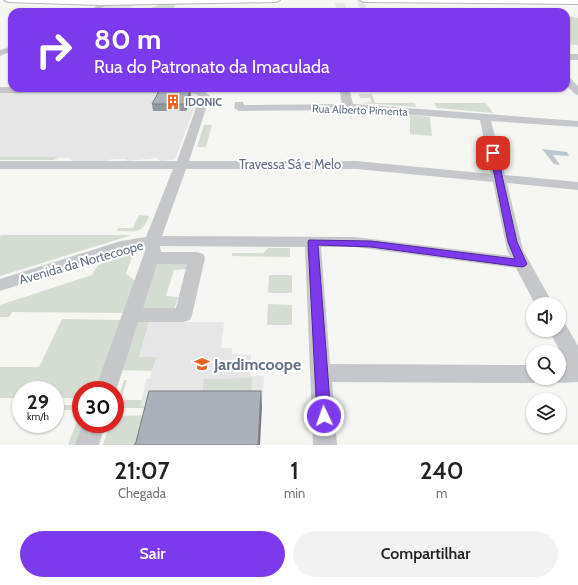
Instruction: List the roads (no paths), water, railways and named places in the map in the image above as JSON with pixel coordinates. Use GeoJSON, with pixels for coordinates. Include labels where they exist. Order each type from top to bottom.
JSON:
{"type":"FeatureCollection","features":[{"type":"Feature","properties":{"kind":"main road"},"geometry":{"type":"LineString","coordinates":[[8,0],[107,3],[276,0]]}},
{"type":"Feature","properties":{"kind":"main road"},"geometry":{"type":"LineString","coordinates":[[364,0],[535,1],[554,3],[578,2]]}},
{"type":"Feature","properties":{"kind":"street"},"geometry":{"type":"LineString","coordinates":[[97,8],[107,3]]}},
{"type":"Feature","properties":{"kind":"street"},"geometry":{"type":"LineString","coordinates":[[570,83],[578,92]]}},
{"type":"Feature","properties":{"kind":"street","name":"Avenida da Nortecoope"},"geometry":{"type":"LineString","coordinates":[[0,286],[127,246],[151,250],[204,97],[202,92]]}},
{"type":"Feature","properties":{"kind":"street"},"geometry":{"type":"LineString","coordinates":[[345,92],[348,107]]}},
{"type":"Feature","properties":{"kind":"street","name":"Rua Alberto Pimenta"},"geometry":{"type":"LineString","coordinates":[[239,104],[239,108],[348,107],[578,124]]}},
{"type":"Feature","properties":{"kind":"street"},"geometry":{"type":"LineString","coordinates":[[485,117],[512,242],[540,297]]}},
{"type":"Feature","properties":{"kind":"street","name":"Travessa Sá e Melo"},"geometry":{"type":"LineString","coordinates":[[0,165],[368,165],[578,186]]}},
{"type":"Feature","properties":{"kind":"street"},"geometry":{"type":"LineString","coordinates":[[151,250],[313,242],[371,244],[522,264]]}},
{"type":"Feature","properties":{"kind":"street"},"geometry":{"type":"LineString","coordinates":[[313,242],[322,373],[325,445]]}},
{"type":"Feature","properties":{"kind":"street"},"geometry":{"type":"LineString","coordinates":[[109,381],[151,250]]}},
{"type":"Feature","properties":{"kind":"street"},"geometry":{"type":"LineString","coordinates":[[131,315],[183,314],[197,258],[151,250]]}},
{"type":"Feature","properties":{"kind":"street"},"geometry":{"type":"LineString","coordinates":[[563,337],[578,366]]}},
{"type":"Feature","properties":{"kind":"street"},"geometry":{"type":"LineString","coordinates":[[322,373],[526,374]]}},
{"type":"Feature","properties":{"kind":"street"},"geometry":{"type":"LineString","coordinates":[[566,374],[578,373]]}},
{"type":"Feature","properties":{"kind":"street"},"geometry":{"type":"LineString","coordinates":[[87,445],[91,433]]}},
{"type":"Feature","properties":{"kind":"place","name":"IDONIC"},"geometry":{"type":"Point","coordinates":[173,102]}},
{"type":"Feature","properties":{"kind":"place","name":"Jardimcoope"},"geometry":{"type":"Point","coordinates":[202,364]}}]}
